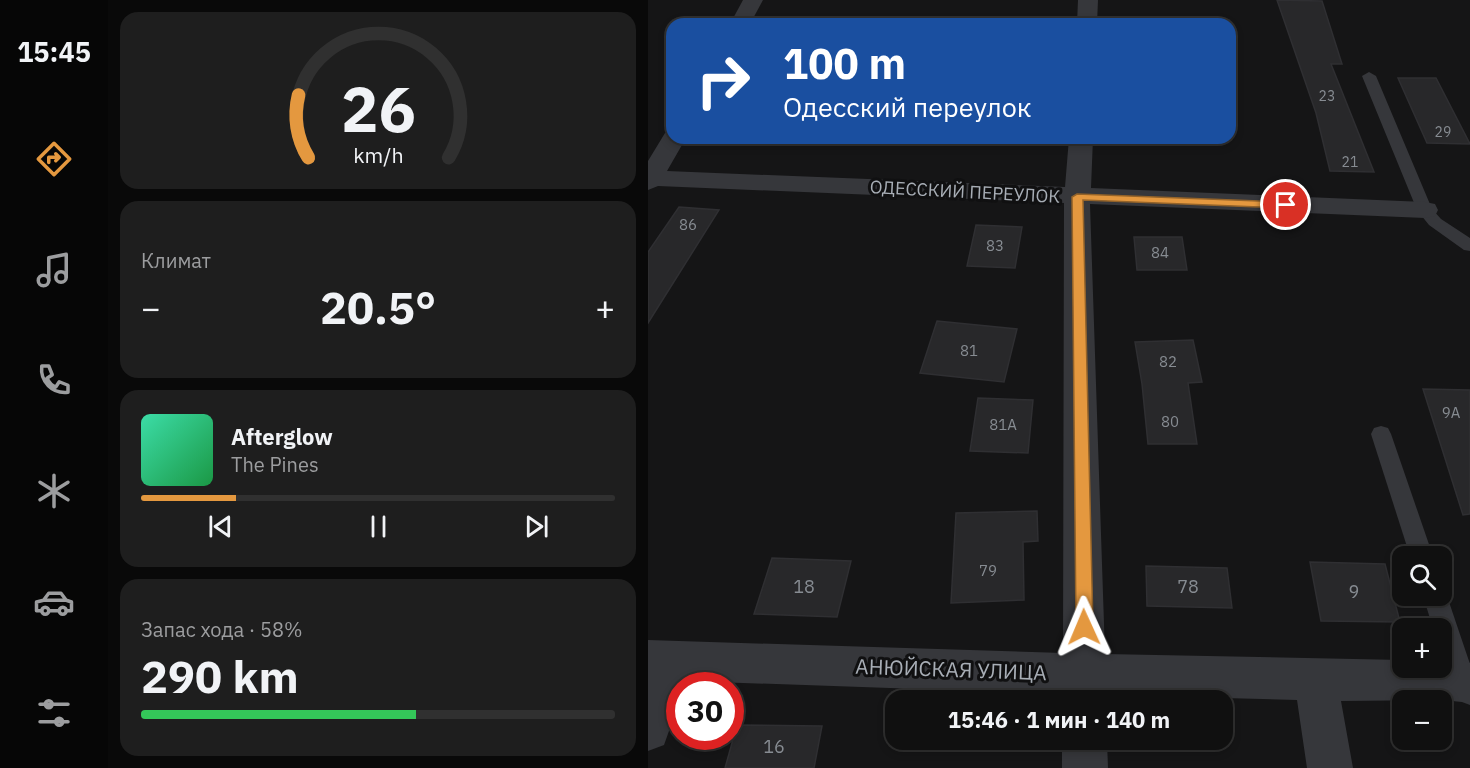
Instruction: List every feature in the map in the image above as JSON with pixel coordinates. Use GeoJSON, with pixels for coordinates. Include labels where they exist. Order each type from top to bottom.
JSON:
{"type":"FeatureCollection","features":[{"type":"Feature","properties":{"kind":"street"},"geometry":{"type":"LineString","coordinates":[[743,18],[753,0]]}},
{"type":"Feature","properties":{"kind":"street"},"geometry":{"type":"LineString","coordinates":[[1087,18],[1088,0]]}},
{"type":"Feature","properties":{"kind":"street"},"geometry":{"type":"LineString","coordinates":[[649,179],[670,144]]}},
{"type":"Feature","properties":{"kind":"street"},"geometry":{"type":"LineString","coordinates":[[1081,144],[1077,197],[1085,688]]}},
{"type":"Feature","properties":{"kind":"street","name":"ОДЕССКИЙ ПЕРЕУЛОК"},"geometry":{"type":"LineString","coordinates":[[649,179],[1425,210]]}},
{"type":"Feature","properties":{"kind":"street"},"geometry":{"type":"LineString","coordinates":[[648,729],[659,660]]}},
{"type":"Feature","properties":{"kind":"street","name":"АНЮЙСКАЯ УЛИЦА"},"geometry":{"type":"LineString","coordinates":[[659,660],[1085,688],[1316,681],[1466,682]]}},
{"type":"Feature","properties":{"kind":"street"},"geometry":{"type":"LineString","coordinates":[[1316,681],[1330,768]]}},
{"type":"Feature","properties":{"kind":"street"},"geometry":{"type":"LineString","coordinates":[[1085,750],[1085,768]]}},
{"type":"Feature","properties":{"kind":"lane"},"geometry":{"type":"LineString","coordinates":[[1369,76],[1425,210],[1435,222],[1470,246]]}},
{"type":"Feature","properties":{"kind":"lane"},"geometry":{"type":"LineString","coordinates":[[1381,434],[1419,546]]}},
{"type":"Feature","properties":{"kind":"lane"},"geometry":{"type":"LineString","coordinates":[[1439,606],[1466,682]]}},
{"type":"Feature","properties":{"kind":"building"},"geometry":{"type":"Polygon","coordinates":[[[1277,0],[1322,1],[1342,64],[1331,64],[1374,172],[1330,171],[1316,113],[1277,0]]]}},
{"type":"Feature","properties":{"kind":"building"},"geometry":{"type":"Polygon","coordinates":[[[1398,78],[1436,78],[1470,144],[1427,143],[1398,78]]]}},
{"type":"Feature","properties":{"kind":"building"},"geometry":{"type":"Polygon","coordinates":[[[679,207],[719,210],[648,323],[648,252],[679,207]]]}},
{"type":"Feature","properties":{"kind":"building"},"geometry":{"type":"Polygon","coordinates":[[[976,225],[1022,227],[1015,268],[967,266],[976,225]]]}},
{"type":"Feature","properties":{"kind":"building"},"geometry":{"type":"Polygon","coordinates":[[[1134,237],[1182,237],[1187,270],[1137,270],[1134,237]]]}},
{"type":"Feature","properties":{"kind":"building"},"geometry":{"type":"Polygon","coordinates":[[[937,321],[1017,329],[1004,382],[920,373],[937,321]]]}},
{"type":"Feature","properties":{"kind":"building"},"geometry":{"type":"Polygon","coordinates":[[[1193,340],[1202,382],[1188,383],[1197,444],[1148,444],[1135,342],[1193,340]]]}},
{"type":"Feature","properties":{"kind":"building"},"geometry":{"type":"Polygon","coordinates":[[[1423,389],[1470,390],[1470,514],[1463,515],[1423,389]]]}},
{"type":"Feature","properties":{"kind":"building"},"geometry":{"type":"Polygon","coordinates":[[[978,398],[1033,400],[1028,453],[970,451],[978,398]]]}},
{"type":"Feature","properties":{"kind":"building"},"geometry":{"type":"Polygon","coordinates":[[[1037,511],[1038,541],[1023,542],[1024,600],[951,603],[956,513],[1037,511]]]}},
{"type":"Feature","properties":{"kind":"building"},"geometry":{"type":"Polygon","coordinates":[[[772,558],[851,561],[837,617],[754,614],[772,558]]]}},
{"type":"Feature","properties":{"kind":"building"},"geometry":{"type":"Polygon","coordinates":[[[1310,562],[1385,564],[1392,591],[1392,606],[1396,606],[1399,618],[1392,618],[1392,622],[1321,621],[1310,562]]]}},
{"type":"Feature","properties":{"kind":"building"},"geometry":{"type":"Polygon","coordinates":[[[1146,566],[1227,568],[1232,608],[1147,606],[1146,566]]]}},
{"type":"Feature","properties":{"kind":"building"},"geometry":{"type":"Polygon","coordinates":[[[744,725],[822,726],[814,768],[725,768],[730,750],[744,750],[744,725]]]}},
{"type":"Feature","properties":{"kind":"route"},"geometry":{"type":"LineString","coordinates":[[1084,627],[1077,197],[1286,205]]}}]}
